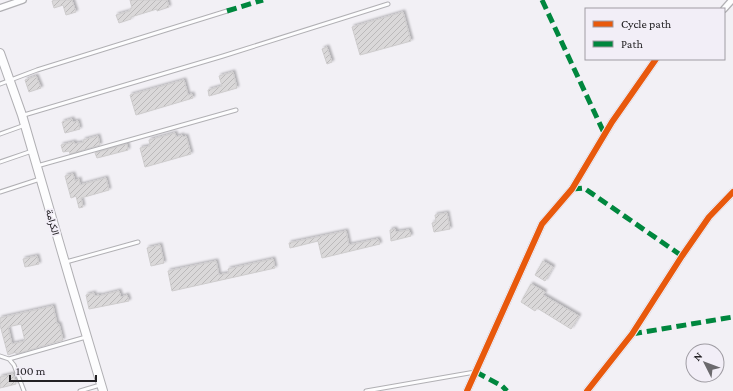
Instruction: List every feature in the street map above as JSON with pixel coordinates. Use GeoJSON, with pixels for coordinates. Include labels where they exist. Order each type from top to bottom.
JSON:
{"type":"FeatureCollection","features":[{"type":"Feature","properties":{"kind":"main road","name":"الكرامة"},"geometry":{"type":"LineString","coordinates":[[0,53],[22,115],[64,262],[103,388]]}},
{"type":"Feature","properties":{"kind":"street"},"geometry":{"type":"LineString","coordinates":[[0,8],[23,0]]}},
{"type":"Feature","properties":{"kind":"street"},"geometry":{"type":"LineString","coordinates":[[725,8],[732,0]]}},
{"type":"Feature","properties":{"kind":"street"},"geometry":{"type":"LineString","coordinates":[[467,391],[542,224],[572,189],[612,122],[655,60]]}},
{"type":"Feature","properties":{"kind":"street"},"geometry":{"type":"LineString","coordinates":[[587,391],[632,334],[709,217],[733,192]]}},
{"type":"Feature","properties":{"kind":"lane"},"geometry":{"type":"LineString","coordinates":[[22,115],[223,56],[388,4]]}},
{"type":"Feature","properties":{"kind":"lane"},"geometry":{"type":"LineString","coordinates":[[0,84],[36,70],[227,11]]}},
{"type":"Feature","properties":{"kind":"lane"},"geometry":{"type":"LineString","coordinates":[[37,166],[236,110]]}},
{"type":"Feature","properties":{"kind":"lane"},"geometry":{"type":"LineString","coordinates":[[0,134],[25,125]]}},
{"type":"Feature","properties":{"kind":"lane"},"geometry":{"type":"LineString","coordinates":[[0,162],[32,151]]}},
{"type":"Feature","properties":{"kind":"lane"},"geometry":{"type":"LineString","coordinates":[[0,192],[40,179]]}},
{"type":"Feature","properties":{"kind":"lane"},"geometry":{"type":"LineString","coordinates":[[64,262],[138,242]]}},
{"type":"Feature","properties":{"kind":"lane"},"geometry":{"type":"LineString","coordinates":[[9,359],[87,337]]}},
{"type":"Feature","properties":{"kind":"lane"},"geometry":{"type":"LineString","coordinates":[[0,356],[9,359],[14,365],[24,391]]}},
{"type":"Feature","properties":{"kind":"lane"},"geometry":{"type":"LineString","coordinates":[[366,391],[476,372]]}},
{"type":"Feature","properties":{"kind":"lane"},"geometry":{"type":"LineString","coordinates":[[80,391],[103,388]]}},
{"type":"Feature","properties":{"kind":"building"},"geometry":{"type":"Polygon","coordinates":[[[72,0],[76,12],[66,15],[63,5],[54,8],[52,1],[72,0]]]}},
{"type":"Feature","properties":{"kind":"building"},"geometry":{"type":"Polygon","coordinates":[[[130,0],[167,0],[169,7],[131,17],[131,19],[119,23],[116,15],[130,11],[132,8],[130,0]]]}},
{"type":"Feature","properties":{"kind":"building"},"geometry":{"type":"Polygon","coordinates":[[[403,12],[411,41],[360,55],[352,27],[403,12]]]}},
{"type":"Feature","properties":{"kind":"building"},"geometry":{"type":"Polygon","coordinates":[[[327,47],[332,62],[327,64],[322,49],[327,47]]]}},
{"type":"Feature","properties":{"kind":"building"},"geometry":{"type":"Polygon","coordinates":[[[233,72],[237,88],[209,96],[208,90],[222,86],[219,76],[233,72]]]}},
{"type":"Feature","properties":{"kind":"building"},"geometry":{"type":"Polygon","coordinates":[[[36,76],[41,88],[29,92],[25,80],[36,76]]]}},
{"type":"Feature","properties":{"kind":"building"},"geometry":{"type":"Polygon","coordinates":[[[184,80],[188,95],[192,94],[193,98],[136,115],[130,95],[184,80]]]}},
{"type":"Feature","properties":{"kind":"building"},"geometry":{"type":"Polygon","coordinates":[[[72,119],[73,122],[78,121],[80,129],[65,133],[62,122],[72,119]]]}},
{"type":"Feature","properties":{"kind":"building"},"geometry":{"type":"Polygon","coordinates":[[[175,133],[176,137],[182,135],[183,137],[186,136],[191,154],[145,167],[140,148],[150,146],[149,140],[175,133]]]}},
{"type":"Feature","properties":{"kind":"building"},"geometry":{"type":"Polygon","coordinates":[[[98,136],[100,145],[70,154],[69,151],[63,152],[61,145],[74,142],[75,144],[84,142],[83,140],[98,136]]]}},
{"type":"Feature","properties":{"kind":"building"},"geometry":{"type":"Polygon","coordinates":[[[127,144],[128,150],[97,158],[95,153],[127,144]]]}},
{"type":"Feature","properties":{"kind":"building"},"geometry":{"type":"Polygon","coordinates":[[[73,174],[75,181],[79,179],[80,185],[106,178],[109,190],[81,198],[83,207],[79,208],[76,196],[71,198],[65,176],[73,174]]]}},
{"type":"Feature","properties":{"kind":"building"},"geometry":{"type":"Polygon","coordinates":[[[447,213],[450,229],[434,232],[432,223],[436,222],[435,215],[447,213]]]}},
{"type":"Feature","properties":{"kind":"building"},"geometry":{"type":"Polygon","coordinates":[[[395,229],[396,232],[409,230],[411,236],[391,241],[390,230],[395,229]]]}},
{"type":"Feature","properties":{"kind":"building"},"geometry":{"type":"Polygon","coordinates":[[[346,231],[349,245],[378,239],[380,244],[322,258],[318,241],[290,248],[289,243],[346,231]]]}},
{"type":"Feature","properties":{"kind":"building"},"geometry":{"type":"Polygon","coordinates":[[[160,245],[164,263],[151,266],[147,248],[160,245]]]}},
{"type":"Feature","properties":{"kind":"building"},"geometry":{"type":"Polygon","coordinates":[[[37,256],[39,264],[25,267],[23,259],[37,256]]]}},
{"type":"Feature","properties":{"kind":"building"},"geometry":{"type":"Polygon","coordinates":[[[273,259],[275,268],[172,291],[168,271],[216,261],[219,275],[229,273],[228,269],[273,259]]]}},
{"type":"Feature","properties":{"kind":"building"},"geometry":{"type":"Polygon","coordinates":[[[543,261],[553,267],[545,281],[535,275],[543,261]]]}},
{"type":"Feature","properties":{"kind":"building"},"geometry":{"type":"Polygon","coordinates":[[[531,284],[545,292],[543,295],[579,316],[571,329],[537,308],[535,311],[521,302],[531,284]]]}},
{"type":"Feature","properties":{"kind":"building"},"geometry":{"type":"Polygon","coordinates":[[[119,291],[121,297],[127,295],[129,301],[89,309],[86,295],[94,293],[94,296],[99,296],[119,291]]]}},
{"type":"Feature","properties":{"kind":"building"},"geometry":{"type":"Polygon","coordinates":[[[53,306],[57,324],[59,324],[63,340],[8,355],[0,325],[0,318],[53,306]],[[21,324],[8,327],[12,344],[25,341],[21,324]]]}},
{"type":"Feature","properties":{"kind":"building"},"geometry":{"type":"Polygon","coordinates":[[[13,374],[16,384],[0,388],[0,377],[13,374]]]}},
{"type":"Feature","properties":{"kind":"marked path"},"geometry":{"type":"LineString","coordinates":[[227,11],[263,0]]}},
{"type":"Feature","properties":{"kind":"marked path"},"geometry":{"type":"LineString","coordinates":[[542,0],[605,135]]}},
{"type":"Feature","properties":{"kind":"marked path"},"geometry":{"type":"LineString","coordinates":[[572,189],[584,188],[682,256]]}},
{"type":"Feature","properties":{"kind":"marked path"},"geometry":{"type":"LineString","coordinates":[[632,334],[733,317]]}},
{"type":"Feature","properties":{"kind":"marked path"},"geometry":{"type":"LineString","coordinates":[[476,372],[502,386],[507,391]]}},
{"type":"Feature","properties":{"kind":"cycle path"},"geometry":{"type":"LineString","coordinates":[[467,391],[542,224],[572,189],[612,122],[655,60]]}},
{"type":"Feature","properties":{"kind":"cycle path"},"geometry":{"type":"LineString","coordinates":[[587,391],[632,334],[709,217],[733,192]]}}]}
